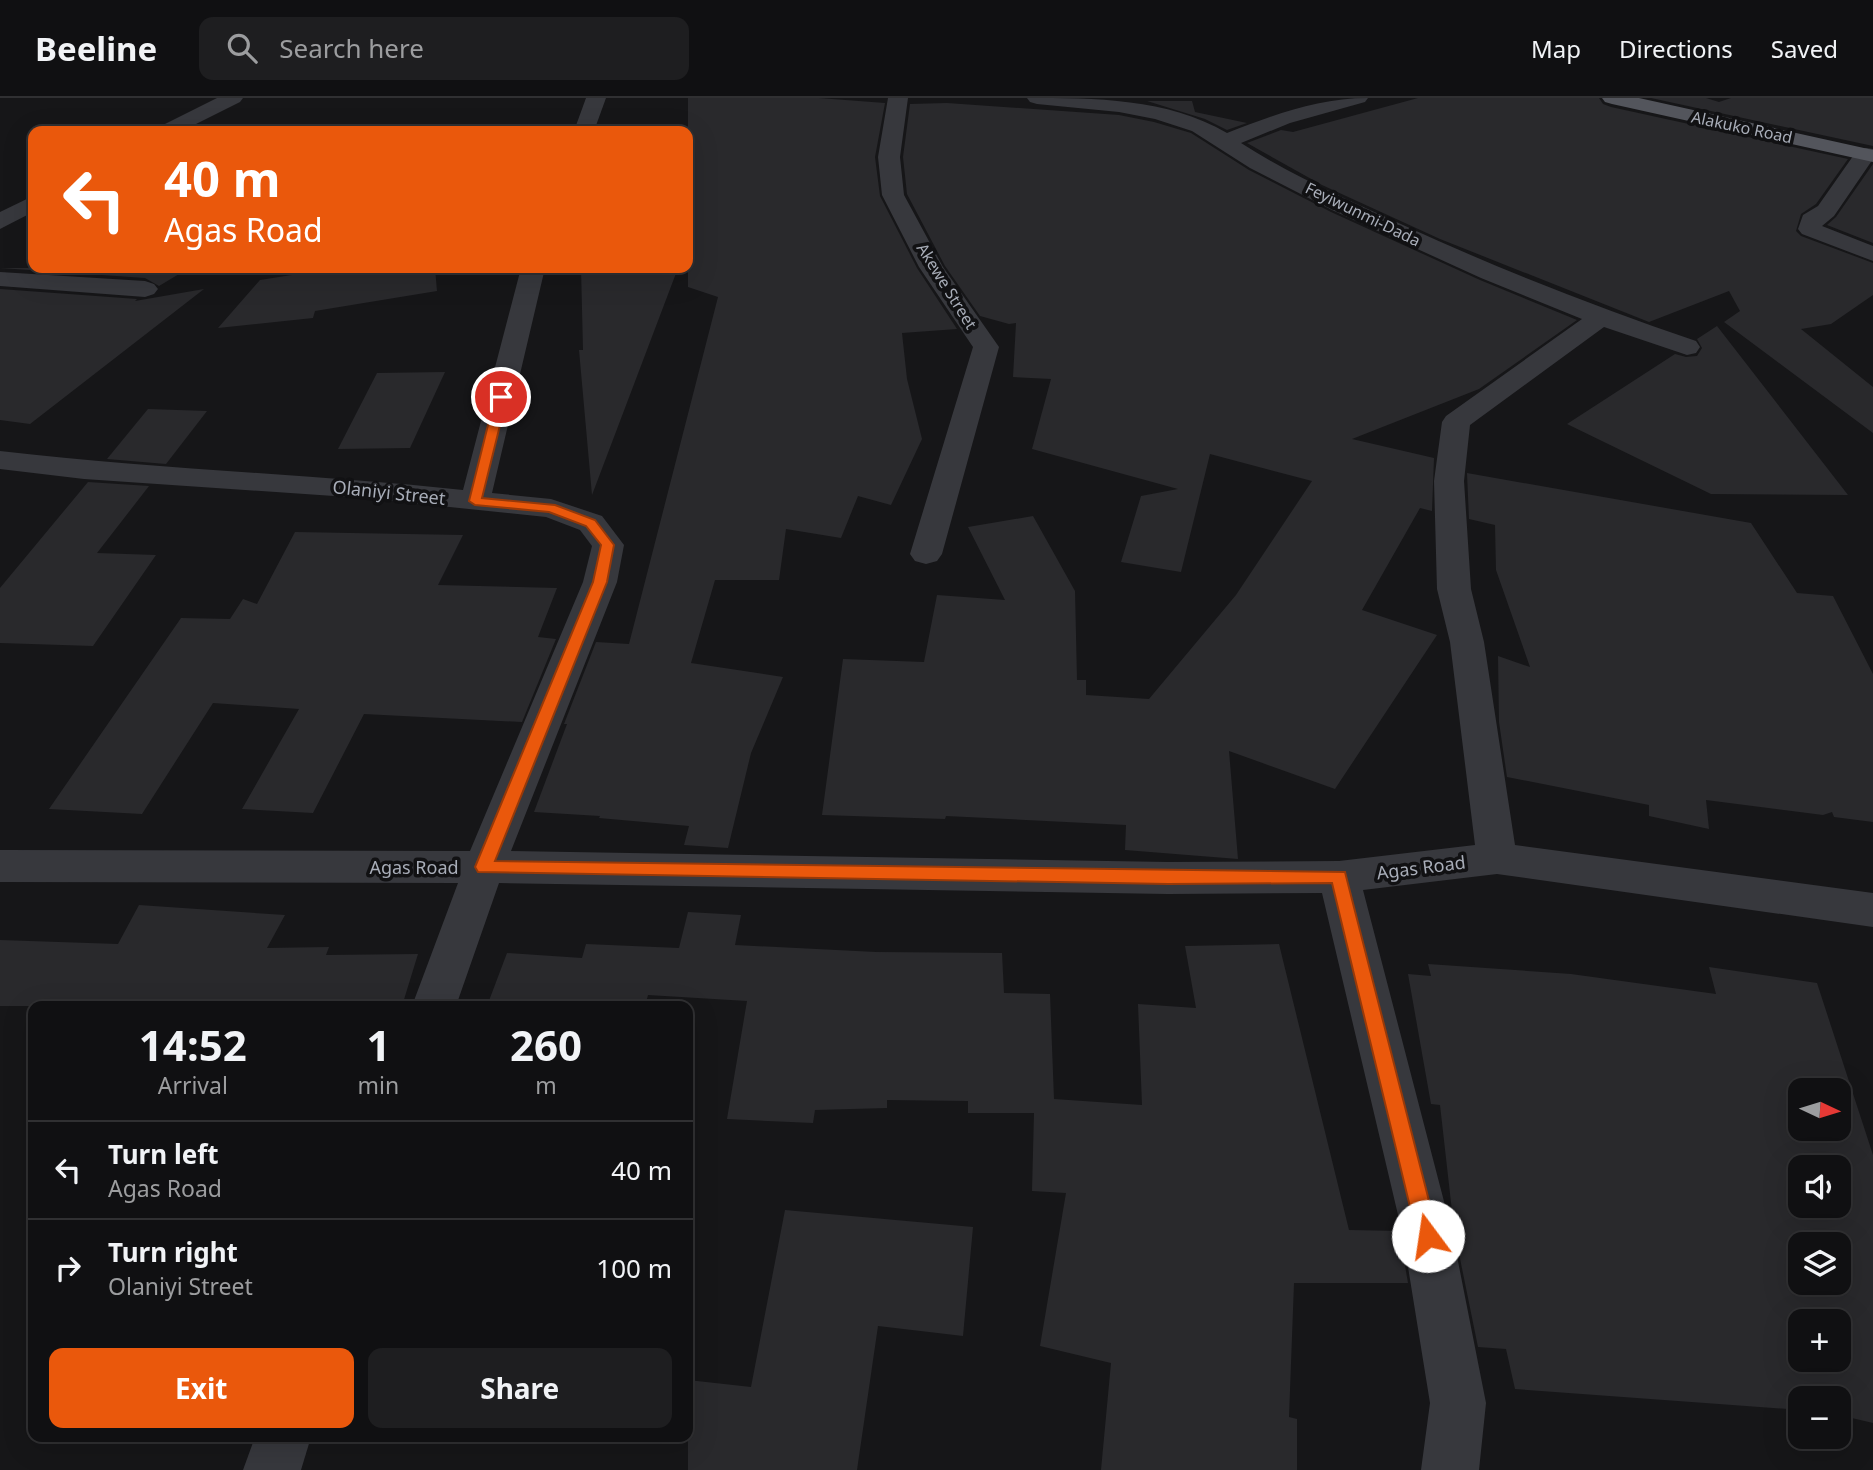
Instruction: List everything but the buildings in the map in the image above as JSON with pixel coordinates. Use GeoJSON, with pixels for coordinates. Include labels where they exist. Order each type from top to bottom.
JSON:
{"type":"FeatureCollection","features":[{"type":"Feature","properties":{"kind":"main road","name":"Alakuko Road"},"geometry":{"type":"LineString","coordinates":[[1612,98],[1870,155]]}},
{"type":"Feature","properties":{"kind":"street"},"geometry":{"type":"LineString","coordinates":[[176,126],[233,98]]}},
{"type":"Feature","properties":{"kind":"street"},"geometry":{"type":"LineString","coordinates":[[586,126],[596,98]]}},
{"type":"Feature","properties":{"kind":"street","name":"Akewe Street"},"geometry":{"type":"LineString","coordinates":[[898,98],[889,158],[893,195],[931,267],[986,347],[926,554]]}},
{"type":"Feature","properties":{"kind":"street","name":"Feyiwunmi-Dada"},"geometry":{"type":"LineString","coordinates":[[1037,98],[1088,100],[1154,113],[1199,127],[1257,162],[1427,246],[1600,318],[1687,347]]}},
{"type":"Feature","properties":{"kind":"street"},"geometry":{"type":"LineString","coordinates":[[1226,141],[1283,120],[1359,98]]}},
{"type":"Feature","properties":{"kind":"street"},"geometry":{"type":"LineString","coordinates":[[1870,155],[1826,211],[1811,220],[1810,229],[1873,254]]}},
{"type":"Feature","properties":{"kind":"street"},"geometry":{"type":"LineString","coordinates":[[0,222],[28,206]]}},
{"type":"Feature","properties":{"kind":"street"},"geometry":{"type":"LineString","coordinates":[[475,501],[532,273]]}},
{"type":"Feature","properties":{"kind":"street"},"geometry":{"type":"LineString","coordinates":[[0,279],[145,289]]}},
{"type":"Feature","properties":{"kind":"street"},"geometry":{"type":"LineString","coordinates":[[1497,858],[1467,642],[1454,589],[1449,481],[1456,422],[1600,318]]}},
{"type":"Feature","properties":{"kind":"street","name":"Olaniyi Street"},"geometry":{"type":"LineString","coordinates":[[0,460],[84,470],[363,489],[551,508],[591,523],[608,545],[600,582],[484,867],[436,1001]]}},
{"type":"Feature","properties":{"kind":"street","name":"Agas Road"},"geometry":{"type":"LineString","coordinates":[[0,866],[484,867],[1168,878],[1339,877],[1497,858],[1873,910]]}},
{"type":"Feature","properties":{"kind":"street"},"geometry":{"type":"LineString","coordinates":[[1339,877],[1428,1236],[1458,1403],[1450,1470]]}},
{"type":"Feature","properties":{"kind":"street"},"geometry":{"type":"LineString","coordinates":[[272,1470],[281,1442]]}},
{"type":"Feature","properties":{"kind":"route"},"geometry":{"type":"LineString","coordinates":[[501,397],[475,501],[551,508],[591,523],[608,545],[600,582],[484,867],[1168,878],[1339,877],[1428,1236]]}}]}
